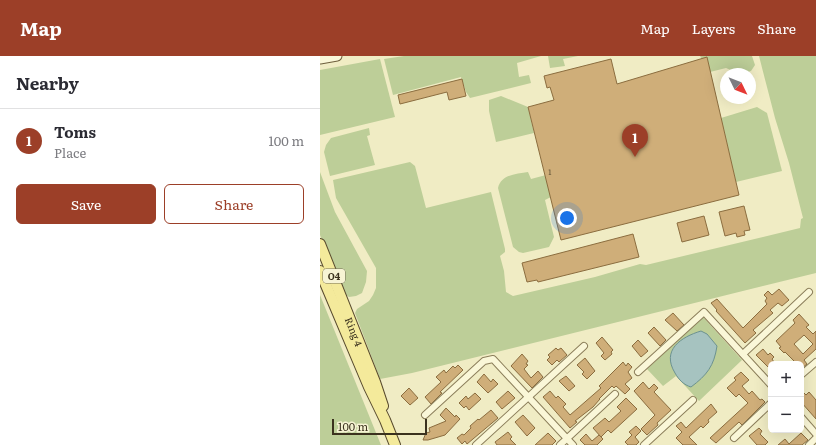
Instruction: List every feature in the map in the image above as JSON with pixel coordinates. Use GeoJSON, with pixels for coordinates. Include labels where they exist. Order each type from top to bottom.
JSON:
{"type":"FeatureCollection","features":[{"type":"Feature","properties":{"kind":"main road"},"geometry":{"type":"LineString","coordinates":[[320,59],[337,56]]}},
{"type":"Feature","properties":{"kind":"main road","name":"Ring 4"},"geometry":{"type":"LineString","coordinates":[[320,244],[380,393],[385,420]]}},
{"type":"Feature","properties":{"kind":"main road","name":"Ring 4"},"geometry":{"type":"LineString","coordinates":[[320,271],[395,445]]}},
{"type":"Feature","properties":{"kind":"street"},"geometry":{"type":"LineString","coordinates":[[743,354],[809,292]]}},
{"type":"Feature","properties":{"kind":"street"},"geometry":{"type":"LineString","coordinates":[[638,372],[704,312],[768,382]]}},
{"type":"Feature","properties":{"kind":"street"},"geometry":{"type":"LineString","coordinates":[[476,445],[584,346]]}},
{"type":"Feature","properties":{"kind":"street"},"geometry":{"type":"LineString","coordinates":[[425,415],[484,361],[493,359],[573,445]]}},
{"type":"Feature","properties":{"kind":"street"},"geometry":{"type":"LineString","coordinates":[[804,372],[816,362]]}},
{"type":"Feature","properties":{"kind":"street"},"geometry":{"type":"LineString","coordinates":[[560,445],[615,394]]}},
{"type":"Feature","properties":{"kind":"street"},"geometry":{"type":"LineString","coordinates":[[644,445],[693,400]]}},
{"type":"Feature","properties":{"kind":"street"},"geometry":{"type":"LineString","coordinates":[[734,438],[768,407]]}},
{"type":"Feature","properties":{"kind":"street"},"geometry":{"type":"LineString","coordinates":[[804,420],[816,434]]}},
{"type":"Feature","properties":{"kind":"street"},"geometry":{"type":"LineString","coordinates":[[809,445],[816,438]]}},
{"type":"Feature","properties":{"kind":"green space"},"geometry":{"type":"Polygon","coordinates":[[[404,56],[541,56],[517,63],[519,77],[529,75],[531,83],[470,98],[466,92],[461,77],[393,95],[384,59],[404,56]]]}},
{"type":"Feature","properties":{"kind":"green space"},"geometry":{"type":"Polygon","coordinates":[[[548,56],[578,56],[563,59],[565,66],[550,68],[548,56]]]}},
{"type":"Feature","properties":{"kind":"green space"},"geometry":{"type":"Polygon","coordinates":[[[700,56],[752,56],[755,65],[753,68],[720,68],[720,70],[710,72],[700,56]]]}},
{"type":"Feature","properties":{"kind":"green space"},"geometry":{"type":"Polygon","coordinates":[[[759,56],[816,56],[816,273],[412,373],[380,379],[355,313],[357,309],[369,301],[373,295],[376,288],[376,268],[336,198],[333,180],[410,162],[415,166],[426,208],[491,192],[505,249],[505,252],[500,256],[504,271],[506,292],[513,296],[595,277],[640,264],[646,265],[800,228],[801,219],[803,218],[759,56]]]}},
{"type":"Feature","properties":{"kind":"green space"},"geometry":{"type":"Polygon","coordinates":[[[380,59],[395,117],[320,135],[320,70],[380,59]]]}},
{"type":"Feature","properties":{"kind":"green space"},"geometry":{"type":"Polygon","coordinates":[[[501,96],[528,107],[534,133],[496,142],[489,111],[489,100],[501,96]]]}},
{"type":"Feature","properties":{"kind":"green space"},"geometry":{"type":"Polygon","coordinates":[[[757,107],[767,113],[782,171],[736,182],[721,118],[757,107]]]}},
{"type":"Feature","properties":{"kind":"green space"},"geometry":{"type":"Polygon","coordinates":[[[369,128],[370,135],[367,136],[375,165],[330,176],[324,152],[326,145],[331,138],[369,128]]]}},
{"type":"Feature","properties":{"kind":"green space"},"geometry":{"type":"Polygon","coordinates":[[[320,172],[335,212],[367,271],[366,282],[362,293],[356,296],[349,297],[343,293],[320,235],[320,172]]]}},
{"type":"Feature","properties":{"kind":"green space"},"geometry":{"type":"Polygon","coordinates":[[[528,172],[531,179],[546,175],[551,197],[545,200],[554,237],[549,247],[523,253],[519,252],[513,247],[498,188],[502,180],[506,177],[528,172]]]}},
{"type":"Feature","properties":{"kind":"green space"},"geometry":{"type":"Polygon","coordinates":[[[320,295],[381,445],[320,445],[320,295]]]}},
{"type":"Feature","properties":{"kind":"green space"},"geometry":{"type":"Polygon","coordinates":[[[703,317],[742,360],[699,401],[676,376],[663,386],[647,369],[703,317]]]}},
{"type":"Feature","properties":{"kind":"water"},"geometry":{"type":"Polygon","coordinates":[[[701,331],[707,334],[717,346],[716,353],[709,370],[691,387],[684,384],[677,376],[671,365],[670,358],[672,351],[680,341],[701,331]]]}},
{"type":"Feature","properties":{"kind":"building"},"geometry":{"type":"Polygon","coordinates":[[[707,57],[739,195],[561,240],[528,107],[554,100],[550,87],[547,88],[544,76],[611,59],[617,84],[707,57]]]}},
{"type":"Feature","properties":{"kind":"building"},"geometry":{"type":"Polygon","coordinates":[[[462,79],[466,96],[449,100],[447,92],[400,104],[398,95],[462,79]]]}},
{"type":"Feature","properties":{"kind":"building"},"geometry":{"type":"Polygon","coordinates":[[[744,206],[750,230],[744,231],[745,235],[737,237],[736,233],[725,236],[719,212],[744,206]]]}},
{"type":"Feature","properties":{"kind":"building"},"geometry":{"type":"Polygon","coordinates":[[[704,216],[709,235],[682,242],[677,223],[704,216]]]}},
{"type":"Feature","properties":{"kind":"building"},"geometry":{"type":"Polygon","coordinates":[[[633,234],[639,257],[538,282],[537,280],[527,282],[522,263],[633,234]]]}},
{"type":"Feature","properties":{"kind":"building"},"geometry":{"type":"Polygon","coordinates":[[[779,289],[789,300],[782,306],[778,303],[770,310],[773,313],[753,330],[756,333],[745,343],[716,311],[717,310],[711,303],[717,299],[743,328],[767,304],[765,301],[767,298],[764,295],[768,291],[772,295],[779,289]]]}},
{"type":"Feature","properties":{"kind":"building"},"geometry":{"type":"Polygon","coordinates":[[[673,313],[684,325],[677,331],[665,320],[673,313]]]}},
{"type":"Feature","properties":{"kind":"building"},"geometry":{"type":"Polygon","coordinates":[[[799,314],[809,325],[806,327],[813,334],[816,331],[816,349],[804,360],[807,364],[804,366],[804,361],[794,361],[779,348],[781,347],[776,341],[795,323],[793,320],[799,314]],[[804,335],[794,344],[803,354],[813,344],[804,335]]]}},
{"type":"Feature","properties":{"kind":"building"},"geometry":{"type":"Polygon","coordinates":[[[654,327],[666,340],[660,346],[648,333],[654,327]]]}},
{"type":"Feature","properties":{"kind":"building"},"geometry":{"type":"Polygon","coordinates":[[[602,337],[613,350],[611,352],[612,354],[605,360],[601,356],[604,353],[596,343],[602,337]]]}},
{"type":"Feature","properties":{"kind":"building"},"geometry":{"type":"Polygon","coordinates":[[[638,340],[648,351],[641,357],[632,346],[638,340]]]}},
{"type":"Feature","properties":{"kind":"building"},"geometry":{"type":"Polygon","coordinates":[[[556,348],[558,350],[561,348],[567,355],[559,362],[557,360],[552,365],[547,360],[550,357],[548,355],[556,348]]]}},
{"type":"Feature","properties":{"kind":"building"},"geometry":{"type":"Polygon","coordinates":[[[763,349],[768,355],[770,353],[774,357],[772,359],[773,361],[768,361],[768,367],[756,355],[763,349]]]}},
{"type":"Feature","properties":{"kind":"building"},"geometry":{"type":"Polygon","coordinates":[[[522,354],[528,361],[526,364],[528,365],[524,369],[531,378],[538,371],[543,377],[532,388],[511,366],[522,354]]]}},
{"type":"Feature","properties":{"kind":"building"},"geometry":{"type":"Polygon","coordinates":[[[585,358],[595,371],[587,379],[582,374],[584,372],[577,365],[585,358]]]}},
{"type":"Feature","properties":{"kind":"building"},"geometry":{"type":"Polygon","coordinates":[[[623,362],[626,366],[628,363],[632,367],[628,372],[632,378],[625,384],[630,389],[625,394],[616,386],[614,388],[612,386],[593,407],[575,421],[577,422],[570,428],[543,397],[550,391],[556,398],[558,396],[566,404],[563,407],[570,415],[601,388],[599,386],[623,362]]]}},
{"type":"Feature","properties":{"kind":"building"},"geometry":{"type":"Polygon","coordinates":[[[458,365],[463,370],[440,392],[442,393],[431,404],[425,397],[441,382],[436,377],[444,370],[446,373],[453,366],[455,368],[458,365]]]}},
{"type":"Feature","properties":{"kind":"building"},"geometry":{"type":"Polygon","coordinates":[[[741,372],[749,380],[742,386],[749,394],[752,391],[760,400],[762,399],[765,402],[742,425],[739,422],[716,443],[710,438],[748,403],[739,394],[736,397],[727,388],[736,380],[734,378],[741,372]]]}},
{"type":"Feature","properties":{"kind":"building"},"geometry":{"type":"Polygon","coordinates":[[[484,374],[491,382],[493,379],[498,384],[488,393],[477,382],[484,374]]]}},
{"type":"Feature","properties":{"kind":"building"},"geometry":{"type":"Polygon","coordinates":[[[566,376],[575,386],[569,391],[559,381],[566,376]]]}},
{"type":"Feature","properties":{"kind":"building"},"geometry":{"type":"Polygon","coordinates":[[[643,382],[649,389],[654,384],[658,388],[654,392],[671,410],[647,435],[641,429],[655,415],[634,391],[643,382]]]}},
{"type":"Feature","properties":{"kind":"building"},"geometry":{"type":"Polygon","coordinates":[[[409,388],[418,398],[410,405],[401,396],[409,388]]]}},
{"type":"Feature","properties":{"kind":"building"},"geometry":{"type":"Polygon","coordinates":[[[508,391],[515,398],[502,409],[496,402],[508,391]]]}},
{"type":"Feature","properties":{"kind":"building"},"geometry":{"type":"Polygon","coordinates":[[[809,392],[816,400],[816,419],[804,405],[804,393],[806,395],[809,392]]]}},
{"type":"Feature","properties":{"kind":"building"},"geometry":{"type":"Polygon","coordinates":[[[475,393],[481,399],[469,410],[466,406],[464,408],[459,403],[466,396],[468,399],[475,393]]]}},
{"type":"Feature","properties":{"kind":"building"},"geometry":{"type":"Polygon","coordinates":[[[626,398],[637,409],[611,433],[608,430],[601,437],[593,428],[605,418],[609,422],[621,411],[617,407],[626,398]]]}},
{"type":"Feature","properties":{"kind":"building"},"geometry":{"type":"Polygon","coordinates":[[[711,404],[717,412],[708,420],[709,422],[703,428],[701,426],[689,437],[697,445],[683,445],[676,438],[682,432],[676,426],[681,422],[686,428],[711,404]]]}},
{"type":"Feature","properties":{"kind":"building"},"geometry":{"type":"Polygon","coordinates":[[[446,408],[455,417],[456,415],[460,419],[445,435],[423,440],[426,433],[430,432],[429,428],[446,421],[440,415],[446,408]]]}},
{"type":"Feature","properties":{"kind":"building"},"geometry":{"type":"Polygon","coordinates":[[[491,410],[498,418],[467,444],[465,441],[462,444],[457,438],[462,434],[464,435],[471,428],[470,426],[491,410]]]}},
{"type":"Feature","properties":{"kind":"building"},"geometry":{"type":"Polygon","coordinates":[[[523,415],[535,428],[527,436],[515,422],[523,415]]]}},
{"type":"Feature","properties":{"kind":"building"},"geometry":{"type":"Polygon","coordinates":[[[636,426],[641,431],[635,437],[639,442],[636,445],[628,445],[625,442],[632,435],[629,432],[636,426]]]}},
{"type":"Feature","properties":{"kind":"building"},"geometry":{"type":"Polygon","coordinates":[[[759,428],[762,431],[760,434],[768,442],[765,445],[757,445],[749,436],[759,428]]]}},
{"type":"Feature","properties":{"kind":"building"},"geometry":{"type":"Polygon","coordinates":[[[508,432],[512,437],[510,439],[516,445],[497,445],[495,442],[508,432]]]}},
{"type":"Feature","properties":{"kind":"building"},"geometry":{"type":"Polygon","coordinates":[[[548,433],[556,441],[552,445],[535,445],[548,433]]]}},
{"type":"Feature","properties":{"kind":"building"},"geometry":{"type":"Polygon","coordinates":[[[801,433],[808,440],[802,445],[778,445],[785,439],[789,444],[801,433]]]}},
{"type":"Feature","properties":{"kind":"building"},"geometry":{"type":"Polygon","coordinates":[[[586,434],[592,441],[599,435],[603,439],[597,445],[585,445],[580,440],[586,434]]]}},
{"type":"Feature","properties":{"kind":"place","name":"Toms"},"geometry":{"type":"Point","coordinates":[635,157]}}]}
